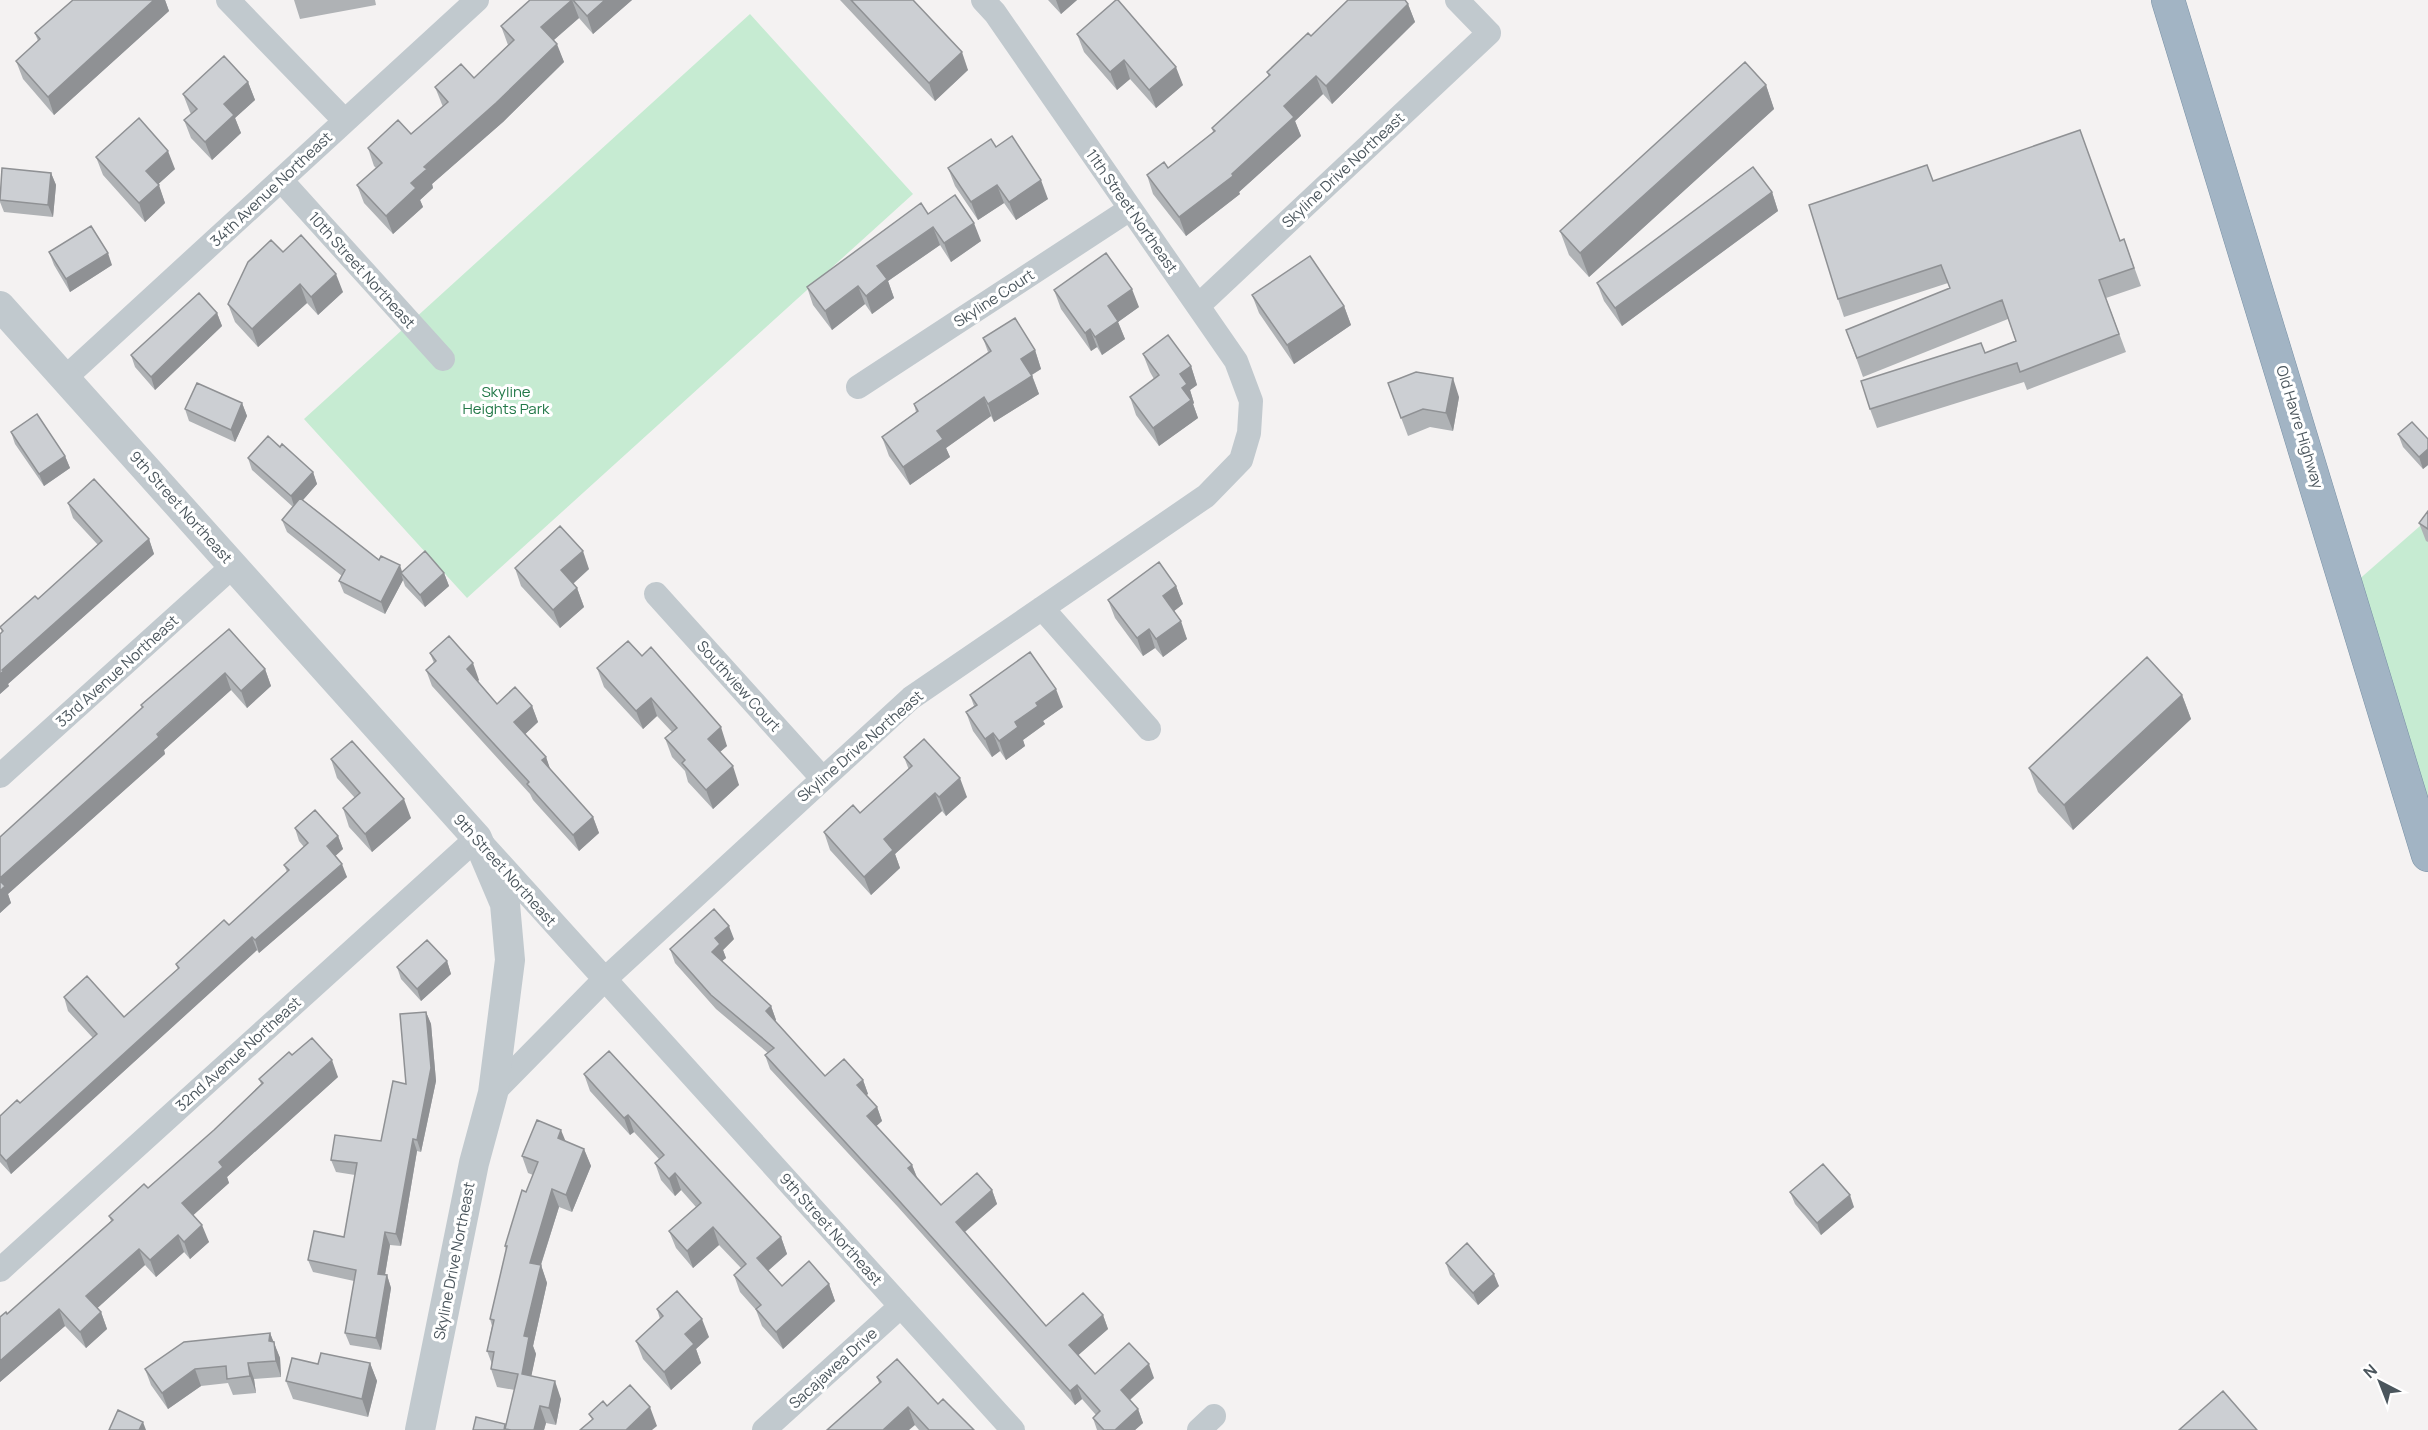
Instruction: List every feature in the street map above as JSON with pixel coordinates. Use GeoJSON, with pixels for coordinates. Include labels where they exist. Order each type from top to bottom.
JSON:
{"type":"FeatureCollection","features":[{"type":"Feature","properties":{"kind":"highway","name":"Old Havre Highway"},"geometry":{"type":"LineString","coordinates":[[2168,0],[2428,855]]}},
{"type":"Feature","properties":{"kind":"street"},"geometry":{"type":"LineString","coordinates":[[228,0],[344,120]]}},
{"type":"Feature","properties":{"kind":"street","name":"34th Avenue Northeast"},"geometry":{"type":"LineString","coordinates":[[65,378],[477,0]]}},
{"type":"Feature","properties":{"kind":"street","name":"11th Street Northeast"},"geometry":{"type":"LineString","coordinates":[[983,0],[995,13],[1236,361],[1251,401],[1249,433]]}},
{"type":"Feature","properties":{"kind":"street","name":"Skyline Drive Northeast"},"geometry":{"type":"LineString","coordinates":[[1198,306],[1489,33],[1457,0]]}},
{"type":"Feature","properties":{"kind":"street","name":"10th Street Northeast"},"geometry":{"type":"LineString","coordinates":[[281,180],[443,359]]}},
{"type":"Feature","properties":{"kind":"street","name":"Skyline Court"},"geometry":{"type":"LineString","coordinates":[[858,387],[1130,209]]}},
{"type":"Feature","properties":{"kind":"street","name":"9th Street Northeast"},"geometry":{"type":"LineString","coordinates":[[0,306],[603,981],[1013,1430]]}},
{"type":"Feature","properties":{"kind":"street","name":"Skyline Drive Northeast"},"geometry":{"type":"LineString","coordinates":[[493,1093],[603,981],[911,698],[1206,496],[1241,460],[1249,433]]}},
{"type":"Feature","properties":{"kind":"street","name":"33rd Avenue Northeast"},"geometry":{"type":"LineString","coordinates":[[0,776],[233,566]]}},
{"type":"Feature","properties":{"kind":"street","name":"Southview Court"},"geometry":{"type":"LineString","coordinates":[[656,594],[822,778]]}},
{"type":"Feature","properties":{"kind":"street"},"geometry":{"type":"LineString","coordinates":[[1042,608],[1149,729]]}},
{"type":"Feature","properties":{"kind":"street","name":"Skyline Drive Northeast"},"geometry":{"type":"LineString","coordinates":[[420,1430],[474,1163],[493,1093],[510,960],[505,904],[477,838]]}},
{"type":"Feature","properties":{"kind":"street","name":"32nd Avenue Northeast"},"geometry":{"type":"LineString","coordinates":[[0,1270],[477,838]]}},
{"type":"Feature","properties":{"kind":"street","name":"Sacajawea Drive"},"geometry":{"type":"LineString","coordinates":[[764,1430],[902,1306]]}},
{"type":"Feature","properties":{"kind":"green space","name":"Skyline Heights Park"},"geometry":{"type":"Polygon","coordinates":[[[750,14],[913,194],[467,598],[304,419],[750,14]]]}},
{"type":"Feature","properties":{"kind":"green space"},"geometry":{"type":"Polygon","coordinates":[[[2428,519],[2428,865],[2348,589],[2428,519]]]}},
{"type":"Feature","properties":{"kind":"building"},"geometry":{"type":"Polygon","coordinates":[[[73,0],[154,0],[48,97],[16,61],[40,39],[35,33],[73,0]]]}},
{"type":"Feature","properties":{"kind":"building"},"geometry":{"type":"Polygon","coordinates":[[[530,0],[572,0],[541,27],[557,44],[496,103],[424,167],[427,169],[411,183],[416,188],[386,216],[357,185],[382,163],[368,148],[398,120],[411,134],[448,102],[435,87],[461,64],[474,78],[514,40],[501,26],[530,0]]]}},
{"type":"Feature","properties":{"kind":"building"},"geometry":{"type":"Polygon","coordinates":[[[573,0],[605,0],[587,16],[573,0]]]}},
{"type":"Feature","properties":{"kind":"building"},"geometry":{"type":"Polygon","coordinates":[[[851,0],[913,0],[962,52],[929,83],[851,0]]]}},
{"type":"Feature","properties":{"kind":"building"},"geometry":{"type":"Polygon","coordinates":[[[1116,0],[1176,67],[1149,90],[1124,60],[1110,72],[1077,34],[1116,0]]]}},
{"type":"Feature","properties":{"kind":"building"},"geometry":{"type":"Polygon","coordinates":[[[1348,0],[1405,0],[1408,4],[1326,86],[1316,76],[1284,106],[1294,117],[1232,174],[1233,176],[1179,217],[1147,175],[1164,162],[1168,168],[1215,131],[1212,128],[1270,75],[1267,72],[1308,33],[1311,36],[1348,0]]]}},
{"type":"Feature","properties":{"kind":"building"},"geometry":{"type":"Polygon","coordinates":[[[224,56],[248,82],[224,104],[234,115],[205,142],[184,120],[197,109],[183,94],[224,56]]]}},
{"type":"Feature","properties":{"kind":"building"},"geometry":{"type":"Polygon","coordinates":[[[1745,62],[1766,85],[1580,253],[1560,231],[1745,62]]]}},
{"type":"Feature","properties":{"kind":"building"},"geometry":{"type":"Polygon","coordinates":[[[139,118],[168,151],[146,171],[159,185],[139,203],[96,157],[139,118]]]}},
{"type":"Feature","properties":{"kind":"building"},"geometry":{"type":"Polygon","coordinates":[[[2080,130],[2120,241],[2124,239],[2134,268],[2099,280],[2119,334],[2020,372],[2017,363],[1870,409],[1861,381],[1981,343],[1985,353],[2016,341],[2002,300],[1857,358],[1846,330],[1950,288],[1941,265],[1838,299],[1809,205],[1927,165],[1933,181],[2080,130]]]}},
{"type":"Feature","properties":{"kind":"building"},"geometry":{"type":"Polygon","coordinates":[[[1012,136],[1041,180],[1009,202],[997,185],[971,202],[948,168],[991,139],[996,147],[1012,136]]]}},
{"type":"Feature","properties":{"kind":"building"},"geometry":{"type":"Polygon","coordinates":[[[1753,167],[1772,192],[1615,308],[1597,283],[1753,167]]]}},
{"type":"Feature","properties":{"kind":"building"},"geometry":{"type":"Polygon","coordinates":[[[2,168],[51,173],[48,205],[0,200],[2,168]]]}},
{"type":"Feature","properties":{"kind":"building"},"geometry":{"type":"Polygon","coordinates":[[[955,195],[974,223],[944,243],[933,227],[877,266],[887,279],[866,296],[858,286],[825,311],[807,287],[921,203],[928,214],[955,195]]]}},
{"type":"Feature","properties":{"kind":"building"},"geometry":{"type":"Polygon","coordinates":[[[91,226],[108,253],[66,279],[49,252],[91,226]]]}},
{"type":"Feature","properties":{"kind":"building"},"geometry":{"type":"Polygon","coordinates":[[[301,235],[336,274],[311,297],[300,284],[252,329],[228,304],[248,262],[271,240],[283,252],[301,235]]]}},
{"type":"Feature","properties":{"kind":"building"},"geometry":{"type":"Polygon","coordinates":[[[1106,253],[1132,289],[1108,306],[1118,321],[1095,337],[1090,329],[1085,333],[1054,290],[1106,253]]]}},
{"type":"Feature","properties":{"kind":"building"},"geometry":{"type":"Polygon","coordinates":[[[1310,256],[1344,306],[1287,345],[1252,295],[1310,256]]]}},
{"type":"Feature","properties":{"kind":"building"},"geometry":{"type":"Polygon","coordinates":[[[199,293],[217,313],[151,377],[131,355],[199,293]]]}},
{"type":"Feature","properties":{"kind":"building"},"geometry":{"type":"Polygon","coordinates":[[[1015,318],[1035,350],[1021,359],[1032,376],[988,404],[984,397],[937,431],[943,439],[903,467],[882,437],[918,411],[914,404],[991,351],[983,338],[1015,318]]]}},
{"type":"Feature","properties":{"kind":"building"},"geometry":{"type":"Polygon","coordinates":[[[1168,335],[1191,366],[1180,374],[1187,384],[1182,388],[1191,400],[1153,428],[1130,397],[1159,375],[1143,354],[1168,335]]]}},
{"type":"Feature","properties":{"kind":"building"},"geometry":{"type":"Polygon","coordinates":[[[1416,372],[1453,378],[1446,413],[1423,409],[1401,418],[1388,383],[1416,372]]]}},
{"type":"Feature","properties":{"kind":"building"},"geometry":{"type":"Polygon","coordinates":[[[197,383],[242,403],[231,430],[185,409],[197,383]]]}},
{"type":"Feature","properties":{"kind":"building"},"geometry":{"type":"Polygon","coordinates":[[[37,414],[65,456],[39,474],[11,432],[37,414]]]}},
{"type":"Feature","properties":{"kind":"building"},"geometry":{"type":"Polygon","coordinates":[[[2412,422],[2428,439],[2428,449],[2419,457],[2398,434],[2412,422]]]}},
{"type":"Feature","properties":{"kind":"building"},"geometry":{"type":"Polygon","coordinates":[[[268,436],[280,447],[282,444],[313,472],[291,496],[248,458],[268,436]]]}},
{"type":"Feature","properties":{"kind":"building"},"geometry":{"type":"Polygon","coordinates":[[[94,479],[149,539],[2,670],[0,675],[0,634],[3,631],[0,627],[35,596],[38,599],[102,541],[68,503],[94,479]]]}},
{"type":"Feature","properties":{"kind":"building"},"geometry":{"type":"Polygon","coordinates":[[[300,498],[379,560],[381,556],[400,565],[381,602],[339,581],[345,570],[282,520],[300,498]]]}},
{"type":"Feature","properties":{"kind":"building"},"geometry":{"type":"Polygon","coordinates":[[[2428,511],[2428,529],[2419,523],[2428,511]]]}},
{"type":"Feature","properties":{"kind":"building"},"geometry":{"type":"Polygon","coordinates":[[[560,526],[583,551],[561,570],[577,588],[553,610],[515,568],[560,526]]]}},
{"type":"Feature","properties":{"kind":"building"},"geometry":{"type":"Polygon","coordinates":[[[425,551],[444,573],[420,595],[401,573],[425,551]]]}},
{"type":"Feature","properties":{"kind":"building"},"geometry":{"type":"Polygon","coordinates":[[[1159,562],[1176,586],[1163,596],[1181,621],[1156,639],[1149,629],[1137,638],[1108,600],[1159,562]]]}},
{"type":"Feature","properties":{"kind":"building"},"geometry":{"type":"Polygon","coordinates":[[[229,629],[265,669],[241,691],[225,673],[157,734],[159,737],[0,878],[0,837],[143,707],[141,705],[229,629]]]}},
{"type":"Feature","properties":{"kind":"building"},"geometry":{"type":"Polygon","coordinates":[[[449,636],[473,663],[467,669],[497,704],[515,687],[532,706],[514,722],[546,757],[542,760],[593,817],[573,835],[527,784],[529,782],[426,670],[436,661],[430,653],[449,636]]]}},
{"type":"Feature","properties":{"kind":"building"},"geometry":{"type":"Polygon","coordinates":[[[628,641],[642,656],[651,647],[721,727],[708,739],[733,766],[706,790],[682,763],[685,760],[665,738],[677,728],[651,698],[636,711],[597,668],[628,641]]]}},
{"type":"Feature","properties":{"kind":"building"},"geometry":{"type":"Polygon","coordinates":[[[1030,652],[1056,689],[1036,703],[1038,706],[1015,722],[1018,727],[999,741],[993,733],[985,739],[966,712],[977,705],[970,695],[1030,652]]]}},
{"type":"Feature","properties":{"kind":"building"},"geometry":{"type":"Polygon","coordinates":[[[2147,657],[2182,695],[2064,805],[2029,768],[2147,657]]]}},
{"type":"Feature","properties":{"kind":"building"},"geometry":{"type":"Polygon","coordinates":[[[924,739],[960,778],[939,797],[935,793],[884,839],[893,850],[864,877],[824,832],[853,805],[860,813],[912,766],[904,757],[924,739]]]}},
{"type":"Feature","properties":{"kind":"building"},"geometry":{"type":"Polygon","coordinates":[[[352,741],[404,799],[365,834],[343,808],[360,793],[331,759],[352,741]]]}},
{"type":"Feature","properties":{"kind":"building"},"geometry":{"type":"Polygon","coordinates":[[[315,810],[338,836],[327,846],[342,864],[255,940],[252,937],[6,1161],[0,1154],[0,1116],[17,1100],[20,1103],[97,1034],[64,997],[87,976],[124,1017],[179,968],[176,964],[224,920],[229,925],[289,870],[284,865],[308,843],[295,828],[315,810]]]}},
{"type":"Feature","properties":{"kind":"building"},"geometry":{"type":"Polygon","coordinates":[[[0,881],[5,886],[0,891],[0,881]]]}},
{"type":"Feature","properties":{"kind":"building"},"geometry":{"type":"Polygon","coordinates":[[[714,909],[729,926],[715,938],[720,944],[712,952],[771,1006],[766,1011],[825,1076],[844,1059],[863,1080],[857,1085],[877,1107],[867,1116],[912,1165],[908,1168],[941,1205],[977,1173],[992,1190],[956,1222],[1046,1326],[1083,1293],[1103,1315],[1069,1345],[1095,1374],[1129,1343],[1149,1364],[1121,1390],[1138,1409],[1115,1430],[1104,1430],[1093,1418],[1100,1411],[1077,1385],[1070,1391],[765,1055],[774,1048],[711,995],[670,949],[714,909]]]}},
{"type":"Feature","properties":{"kind":"building"},"geometry":{"type":"Polygon","coordinates":[[[427,940],[447,961],[417,989],[397,967],[427,940]]]}},
{"type":"Feature","properties":{"kind":"building"},"geometry":{"type":"Polygon","coordinates":[[[426,1012],[431,1068],[417,1140],[413,1139],[396,1234],[385,1232],[378,1274],[387,1275],[376,1338],[345,1333],[356,1270],[308,1260],[314,1231],[344,1237],[357,1163],[331,1160],[335,1135],[381,1141],[393,1081],[406,1084],[400,1014],[426,1012]]]}},
{"type":"Feature","properties":{"kind":"building"},"geometry":{"type":"Polygon","coordinates":[[[312,1038],[332,1060],[219,1162],[223,1167],[182,1203],[202,1225],[184,1242],[178,1235],[150,1260],[139,1249],[86,1296],[101,1312],[80,1332],[59,1309],[0,1361],[0,1317],[6,1312],[7,1314],[113,1220],[109,1216],[144,1184],[148,1188],[214,1130],[263,1083],[259,1079],[289,1052],[292,1055],[312,1038]]]}},
{"type":"Feature","properties":{"kind":"building"},"geometry":{"type":"Polygon","coordinates":[[[609,1051],[781,1237],[757,1258],[782,1286],[809,1261],[829,1284],[776,1332],[756,1309],[761,1305],[734,1275],[746,1264],[713,1227],[687,1251],[669,1231],[701,1203],[675,1173],[669,1179],[655,1163],[664,1155],[628,1115],[624,1118],[584,1074],[609,1051]]]}},
{"type":"Feature","properties":{"kind":"building"},"geometry":{"type":"Polygon","coordinates":[[[537,1120],[561,1130],[558,1138],[584,1149],[566,1195],[552,1189],[530,1263],[541,1265],[524,1336],[529,1337],[522,1374],[555,1381],[549,1408],[540,1406],[534,1430],[511,1430],[505,1429],[518,1374],[491,1369],[494,1352],[487,1351],[494,1320],[490,1319],[507,1246],[505,1246],[522,1190],[526,1192],[538,1162],[522,1156],[537,1120]]]}},
{"type":"Feature","properties":{"kind":"building"},"geometry":{"type":"Polygon","coordinates":[[[1823,1164],[1850,1195],[1817,1223],[1790,1192],[1823,1164]]]}},
{"type":"Feature","properties":{"kind":"building"},"geometry":{"type":"Polygon","coordinates":[[[1467,1243],[1494,1274],[1473,1293],[1446,1263],[1467,1243]]]}},
{"type":"Feature","properties":{"kind":"building"},"geometry":{"type":"Polygon","coordinates":[[[677,1291],[702,1319],[685,1334],[694,1344],[664,1372],[636,1341],[663,1316],[657,1309],[677,1291]]]}},
{"type":"Feature","properties":{"kind":"building"},"geometry":{"type":"Polygon","coordinates":[[[270,1333],[269,1341],[274,1342],[276,1361],[248,1363],[250,1376],[227,1379],[226,1366],[195,1369],[162,1393],[145,1369],[184,1342],[270,1333]]]}},
{"type":"Feature","properties":{"kind":"building"},"geometry":{"type":"Polygon","coordinates":[[[321,1353],[370,1363],[362,1399],[286,1381],[292,1358],[318,1364],[321,1353]]]}},
{"type":"Feature","properties":{"kind":"building"},"geometry":{"type":"Polygon","coordinates":[[[897,1359],[938,1404],[943,1399],[974,1430],[929,1430],[908,1407],[883,1430],[827,1430],[881,1382],[877,1377],[897,1359]]]}},
{"type":"Feature","properties":{"kind":"building"},"geometry":{"type":"Polygon","coordinates":[[[630,1385],[650,1407],[626,1430],[580,1430],[593,1419],[589,1414],[603,1401],[607,1406],[630,1385]]]}},
{"type":"Feature","properties":{"kind":"building"},"geometry":{"type":"Polygon","coordinates":[[[2223,1391],[2257,1430],[2179,1430],[2223,1391]]]}},
{"type":"Feature","properties":{"kind":"building"},"geometry":{"type":"Polygon","coordinates":[[[118,1410],[143,1422],[139,1430],[109,1430],[118,1410]]]}},
{"type":"Feature","properties":{"kind":"building"},"geometry":{"type":"Polygon","coordinates":[[[476,1417],[505,1424],[504,1430],[473,1430],[476,1417]]]}}]}
